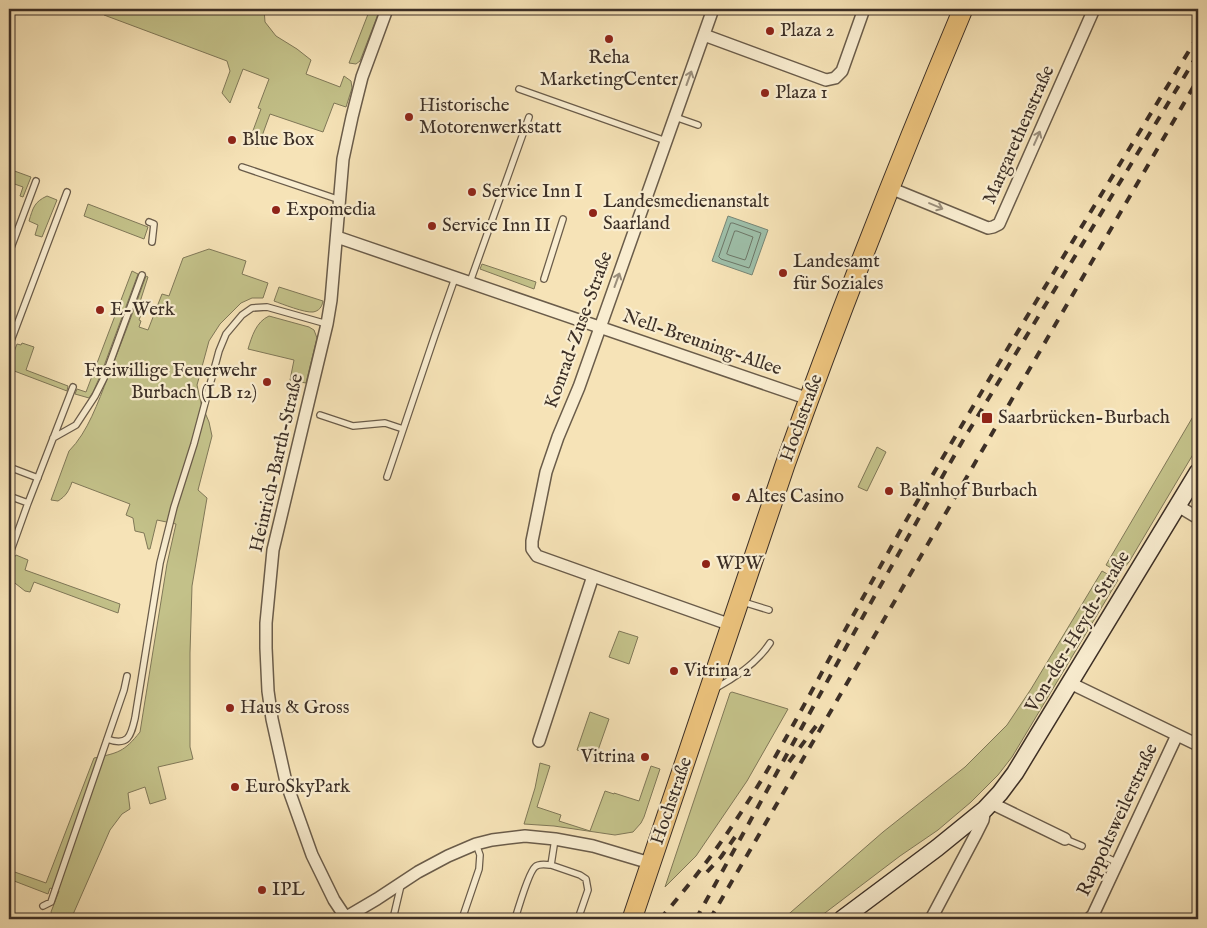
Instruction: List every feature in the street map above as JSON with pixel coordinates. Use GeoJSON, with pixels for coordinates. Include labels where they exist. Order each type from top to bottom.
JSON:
{"type":"FeatureCollection","features":[{"type":"Feature","properties":{"kind":"main road","name":"Hochstraße"},"geometry":{"type":"LineString","coordinates":[[632,919],[809,399],[853,281],[963,9]]}},
{"type":"Feature","properties":{"kind":"main road","name":"Von-der-Heydt-Straße"},"geometry":{"type":"LineString","coordinates":[[842,919],[937,848],[988,806],[1015,772],[1198,472]]}},
{"type":"Feature","properties":{"kind":"street","name":"Heinrich-Barth-Straße"},"geometry":{"type":"LineString","coordinates":[[345,919],[312,855],[286,782],[272,719],[268,691],[266,623],[273,550],[327,324],[331,300],[344,159],[352,117],[362,77],[387,9]]}},
{"type":"Feature","properties":{"kind":"street","name":"Konrad-Zuse-Straße"},"geometry":{"type":"LineString","coordinates":[[714,9],[579,387],[546,472],[532,549],[537,556],[732,625]]}},
{"type":"Feature","properties":{"kind":"street"},"geometry":{"type":"LineString","coordinates":[[704,35],[826,80],[835,78],[842,71],[864,9]]}},
{"type":"Feature","properties":{"kind":"street","name":"Margarethenstraße"},"geometry":{"type":"LineString","coordinates":[[890,188],[988,228],[999,224],[1094,9]]}},
{"type":"Feature","properties":{"kind":"street","name":"Nell-Breuning-Allee"},"geometry":{"type":"LineString","coordinates":[[337,236],[809,399]]}},
{"type":"Feature","properties":{"kind":"street"},"geometry":{"type":"LineString","coordinates":[[1178,506],[1198,518]]}},
{"type":"Feature","properties":{"kind":"street"},"geometry":{"type":"LineString","coordinates":[[540,741],[593,576]]}},
{"type":"Feature","properties":{"kind":"street","name":"Rappoltsweilerstraße"},"geometry":{"type":"LineString","coordinates":[[1070,683],[1198,745]]}},
{"type":"Feature","properties":{"kind":"street","name":"Rappoltsweilerstraße"},"geometry":{"type":"LineString","coordinates":[[1089,919],[1093,915],[1177,736]]}},
{"type":"Feature","properties":{"kind":"street"},"geometry":{"type":"LineString","coordinates":[[988,806],[1065,839]]}},
{"type":"Feature","properties":{"kind":"street","name":"Von-der-Heydt-Straße"},"geometry":{"type":"LineString","coordinates":[[931,919],[975,836],[988,806]]}},
{"type":"Feature","properties":{"kind":"street"},"geometry":{"type":"LineString","coordinates":[[345,919],[418,872],[448,856],[476,844],[492,840],[525,836],[555,839],[593,846],[650,863]]}},
{"type":"Feature","properties":{"kind":"lane"},"geometry":{"type":"LineString","coordinates":[[519,89],[666,141]]}},
{"type":"Feature","properties":{"kind":"lane"},"geometry":{"type":"LineString","coordinates":[[470,282],[528,117]]}},
{"type":"Feature","properties":{"kind":"lane"},"geometry":{"type":"LineString","coordinates":[[675,117],[698,125]]}},
{"type":"Feature","properties":{"kind":"lane"},"geometry":{"type":"LineString","coordinates":[[242,167],[340,200]]}},
{"type":"Feature","properties":{"kind":"lane"},"geometry":{"type":"LineString","coordinates":[[9,252],[36,180]]}},
{"type":"Feature","properties":{"kind":"lane"},"geometry":{"type":"LineString","coordinates":[[9,346],[67,192]]}},
{"type":"Feature","properties":{"kind":"lane"},"geometry":{"type":"LineString","coordinates":[[544,279],[563,219]]}},
{"type":"Feature","properties":{"kind":"lane"},"geometry":{"type":"LineString","coordinates":[[149,222],[154,224],[152,242]]}},
{"type":"Feature","properties":{"kind":"lane"},"geometry":{"type":"LineString","coordinates":[[53,438],[76,425],[95,396],[105,376],[142,275]]}},
{"type":"Feature","properties":{"kind":"lane"},"geometry":{"type":"LineString","coordinates":[[387,477],[455,278]]}},
{"type":"Feature","properties":{"kind":"lane"},"geometry":{"type":"LineString","coordinates":[[107,740],[121,742],[127,740],[131,735],[160,563],[174,507],[194,444],[219,351],[226,334],[242,315],[252,308],[267,307],[327,324]]}},
{"type":"Feature","properties":{"kind":"lane"},"geometry":{"type":"LineString","coordinates":[[9,556],[72,387]]}},
{"type":"Feature","properties":{"kind":"lane"},"geometry":{"type":"LineString","coordinates":[[320,415],[353,426],[385,423],[403,429]]}},
{"type":"Feature","properties":{"kind":"lane"},"geometry":{"type":"LineString","coordinates":[[9,467],[38,478]]}},
{"type":"Feature","properties":{"kind":"lane"},"geometry":{"type":"LineString","coordinates":[[9,496],[28,503]]}},
{"type":"Feature","properties":{"kind":"lane"},"geometry":{"type":"LineString","coordinates":[[740,601],[769,610]]}},
{"type":"Feature","properties":{"kind":"lane"},"geometry":{"type":"LineString","coordinates":[[709,692],[736,676],[765,651],[770,643]]}},
{"type":"Feature","properties":{"kind":"lane"},"geometry":{"type":"LineString","coordinates":[[43,906],[51,902],[124,690],[127,676]]}},
{"type":"Feature","properties":{"kind":"lane"},"geometry":{"type":"LineString","coordinates":[[551,865],[555,839]]}},
{"type":"Feature","properties":{"kind":"lane"},"geometry":{"type":"LineString","coordinates":[[1065,839],[1082,846]]}},
{"type":"Feature","properties":{"kind":"lane"},"geometry":{"type":"LineString","coordinates":[[462,919],[479,869],[480,855],[476,844]]}},
{"type":"Feature","properties":{"kind":"lane"},"geometry":{"type":"LineString","coordinates":[[1104,856],[1118,863]]}},
{"type":"Feature","properties":{"kind":"lane"},"geometry":{"type":"LineString","coordinates":[[515,919],[530,875],[534,867],[540,864],[551,865],[586,879],[588,890],[578,919]]}},
{"type":"Feature","properties":{"kind":"lane"},"geometry":{"type":"LineString","coordinates":[[393,919],[402,883]]}},
{"type":"Feature","properties":{"kind":"shaded area"},"geometry":{"type":"Polygon","coordinates":[[[107,9],[264,9],[265,22],[276,36],[311,60],[306,74],[340,87],[344,76],[351,81],[352,88],[346,107],[334,103],[323,132],[270,114],[258,147],[248,144],[261,109],[258,108],[269,79],[243,69],[230,103],[222,93],[230,71],[227,61],[104,15],[107,9]]]}},
{"type":"Feature","properties":{"kind":"shaded area"},"geometry":{"type":"Polygon","coordinates":[[[370,9],[380,9],[360,61],[356,64],[349,63],[370,9]]]}},
{"type":"Feature","properties":{"kind":"shaded area"},"geometry":{"type":"Polygon","coordinates":[[[9,169],[31,177],[23,197],[20,196],[23,187],[9,182],[9,169]]]}},
{"type":"Feature","properties":{"kind":"shaded area"},"geometry":{"type":"Polygon","coordinates":[[[47,196],[57,200],[42,237],[35,235],[38,225],[29,221],[35,206],[47,196]]]}},
{"type":"Feature","properties":{"kind":"shaded area"},"geometry":{"type":"Polygon","coordinates":[[[88,204],[148,227],[144,239],[84,216],[88,204]]]}},
{"type":"Feature","properties":{"kind":"shaded area"},"geometry":{"type":"Polygon","coordinates":[[[209,249],[246,261],[242,274],[268,283],[263,298],[252,298],[241,303],[220,324],[209,341],[197,385],[212,436],[198,490],[207,498],[192,586],[190,747],[193,759],[158,767],[166,799],[150,804],[145,787],[128,793],[130,809],[122,814],[110,830],[71,919],[53,919],[51,912],[59,891],[50,888],[48,894],[9,879],[9,870],[46,883],[94,758],[120,751],[140,732],[167,564],[176,524],[157,520],[150,549],[148,549],[144,533],[135,531],[133,518],[126,515],[130,504],[72,482],[63,497],[58,501],[51,500],[69,451],[82,435],[96,406],[123,340],[146,276],[148,277],[139,305],[144,307],[139,320],[141,321],[139,327],[148,330],[162,294],[169,296],[183,258],[209,249]]]}},
{"type":"Feature","properties":{"kind":"shaded area"},"geometry":{"type":"Polygon","coordinates":[[[482,264],[536,282],[534,289],[480,269],[482,264]]]}},
{"type":"Feature","properties":{"kind":"shaded area"},"geometry":{"type":"Polygon","coordinates":[[[132,271],[138,274],[93,392],[89,398],[75,394],[77,389],[86,392],[132,271]]]}},
{"type":"Feature","properties":{"kind":"shaded area"},"geometry":{"type":"Polygon","coordinates":[[[279,287],[323,301],[322,305],[317,311],[309,312],[274,301],[279,287]]]}},
{"type":"Feature","properties":{"kind":"shaded area"},"geometry":{"type":"Polygon","coordinates":[[[269,316],[314,330],[317,338],[306,383],[290,380],[294,360],[248,349],[258,326],[269,316]]]}},
{"type":"Feature","properties":{"kind":"shaded area"},"geometry":{"type":"Polygon","coordinates":[[[22,343],[34,347],[26,370],[68,386],[67,391],[9,369],[17,344],[21,345],[22,343]]]}},
{"type":"Feature","properties":{"kind":"shaded area"},"geometry":{"type":"Polygon","coordinates":[[[1198,408],[1198,446],[1129,562],[1120,573],[1106,565],[1198,408]]]}},
{"type":"Feature","properties":{"kind":"shaded area"},"geometry":{"type":"Polygon","coordinates":[[[877,447],[886,452],[867,491],[858,487],[877,447]]]}},
{"type":"Feature","properties":{"kind":"shaded area"},"geometry":{"type":"Polygon","coordinates":[[[16,555],[28,560],[25,570],[120,604],[118,613],[34,582],[30,592],[25,591],[11,580],[10,567],[16,555]]]}},
{"type":"Feature","properties":{"kind":"shaded area"},"geometry":{"type":"Polygon","coordinates":[[[1102,571],[1118,580],[1012,757],[998,775],[971,802],[938,830],[900,856],[817,919],[783,919],[883,832],[965,767],[1007,725],[1031,689],[1102,571]]]}},
{"type":"Feature","properties":{"kind":"shaded area"},"geometry":{"type":"Polygon","coordinates":[[[619,631],[638,637],[629,664],[609,657],[619,631]]]}},
{"type":"Feature","properties":{"kind":"shaded area"},"geometry":{"type":"Polygon","coordinates":[[[730,693],[788,709],[747,781],[696,856],[665,887],[730,693]]]}},
{"type":"Feature","properties":{"kind":"shaded area"},"geometry":{"type":"Polygon","coordinates":[[[590,712],[609,719],[596,756],[577,750],[590,712]]]}},
{"type":"Feature","properties":{"kind":"shaded area"},"geometry":{"type":"Polygon","coordinates":[[[540,763],[550,766],[537,807],[561,815],[559,821],[590,831],[605,791],[639,801],[651,766],[660,769],[641,823],[633,832],[615,835],[554,826],[524,824],[535,788],[540,763]]]}},
{"type":"Feature","properties":{"kind":"water"},"geometry":{"type":"Polygon","coordinates":[[[728,216],[768,230],[752,275],[712,261],[728,216]]]}},
{"type":"Feature","properties":{"kind":"railway"},"geometry":{"type":"LineString","coordinates":[[660,919],[709,859],[757,787],[787,737],[939,464],[1198,36]]}},
{"type":"Feature","properties":{"kind":"railway"},"geometry":{"type":"LineString","coordinates":[[696,919],[962,442],[1198,54]]}},
{"type":"Feature","properties":{"kind":"railway"},"geometry":{"type":"LineString","coordinates":[[710,919],[1198,79]]}},
{"type":"Feature","properties":{"kind":"railway"},"geometry":{"type":"LineString","coordinates":[[789,762],[816,726]]}},
{"type":"Feature","properties":{"kind":"railway"},"geometry":{"type":"LineString","coordinates":[[707,872],[721,857],[735,837]]}},
{"type":"Feature","properties":{"kind":"place","name":"Plaza 2"},"geometry":{"type":"Point","coordinates":[770,31]}},
{"type":"Feature","properties":{"kind":"place","name":"Reha MarketingCenter"},"geometry":{"type":"Point","coordinates":[609,39]}},
{"type":"Feature","properties":{"kind":"place","name":"Plaza 1"},"geometry":{"type":"Point","coordinates":[765,93]}},
{"type":"Feature","properties":{"kind":"place","name":"Historische Motorenwerkstatt"},"geometry":{"type":"Point","coordinates":[409,117]}},
{"type":"Feature","properties":{"kind":"place","name":"Blue Box"},"geometry":{"type":"Point","coordinates":[232,140]}},
{"type":"Feature","properties":{"kind":"place","name":"Service Inn I"},"geometry":{"type":"Point","coordinates":[472,192]}},
{"type":"Feature","properties":{"kind":"place","name":"Expomedia"},"geometry":{"type":"Point","coordinates":[276,210]}},
{"type":"Feature","properties":{"kind":"place","name":"Landesmedienanstalt Saarland"},"geometry":{"type":"Point","coordinates":[593,213]}},
{"type":"Feature","properties":{"kind":"place","name":"Service Inn II"},"geometry":{"type":"Point","coordinates":[432,226]}},
{"type":"Feature","properties":{"kind":"place","name":"Landesamt für Soziales"},"geometry":{"type":"Point","coordinates":[783,273]}},
{"type":"Feature","properties":{"kind":"place","name":"E-Werk"},"geometry":{"type":"Point","coordinates":[100,310]}},
{"type":"Feature","properties":{"kind":"place","name":"Freiwillige Feuerwehr Burbach (LB 12)"},"geometry":{"type":"Point","coordinates":[267,382]}},
{"type":"Feature","properties":{"kind":"place","name":"Saarbrücken-Burbach"},"geometry":{"type":"Point","coordinates":[987,418]}},
{"type":"Feature","properties":{"kind":"place","name":"Bahnhof Burbach"},"geometry":{"type":"Point","coordinates":[889,491]}},
{"type":"Feature","properties":{"kind":"place","name":"Altes Casino"},"geometry":{"type":"Point","coordinates":[736,497]}},
{"type":"Feature","properties":{"kind":"place","name":"WPW"},"geometry":{"type":"Point","coordinates":[706,564]}},
{"type":"Feature","properties":{"kind":"place","name":"Vitrina 2"},"geometry":{"type":"Point","coordinates":[674,671]}},
{"type":"Feature","properties":{"kind":"place","name":"Haus & Gross"},"geometry":{"type":"Point","coordinates":[230,708]}},
{"type":"Feature","properties":{"kind":"place","name":"Vitrina"},"geometry":{"type":"Point","coordinates":[645,757]}},
{"type":"Feature","properties":{"kind":"place","name":"EuroSkyPark"},"geometry":{"type":"Point","coordinates":[235,787]}},
{"type":"Feature","properties":{"kind":"place","name":"IPL"},"geometry":{"type":"Point","coordinates":[262,890]}}]}
